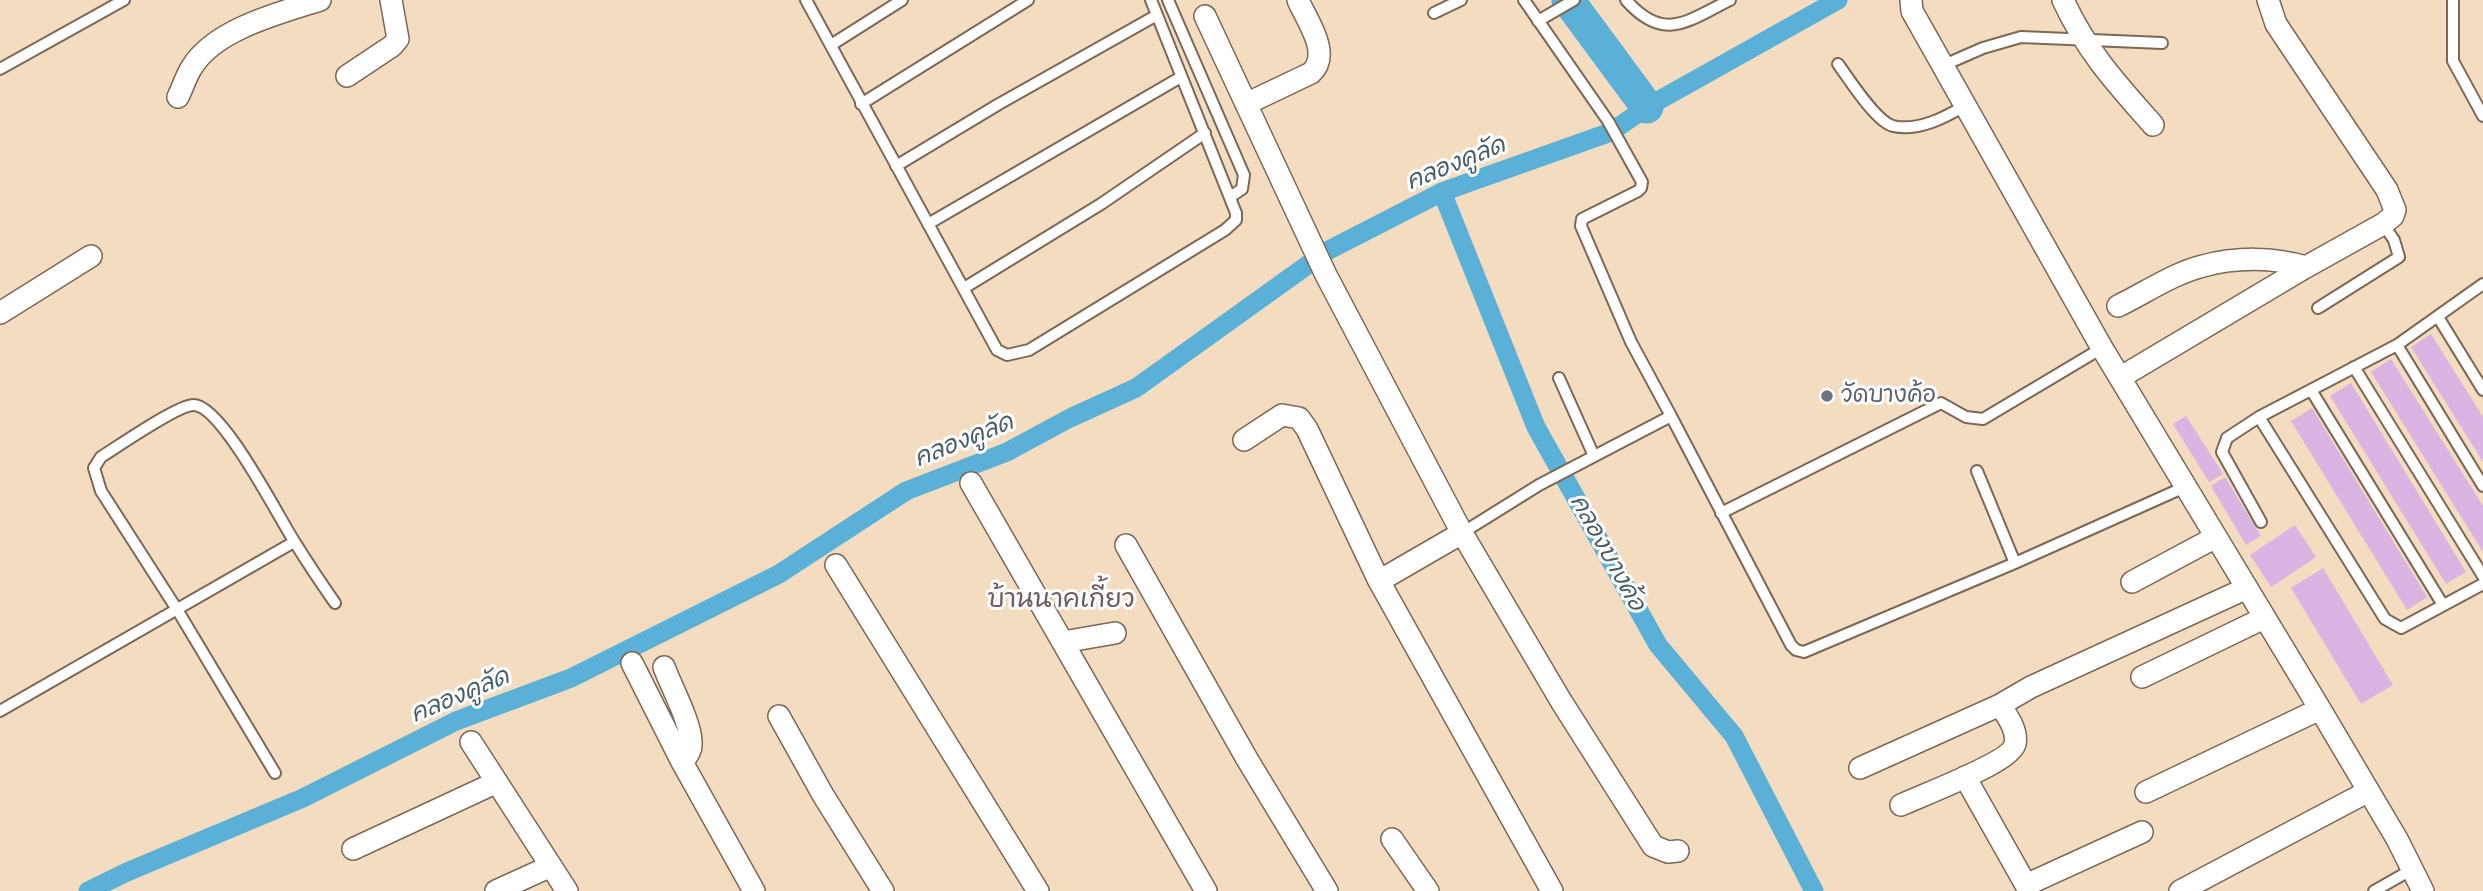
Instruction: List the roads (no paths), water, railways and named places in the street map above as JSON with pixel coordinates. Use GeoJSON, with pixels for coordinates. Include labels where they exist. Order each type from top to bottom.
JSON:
{"type":"FeatureCollection","features":[{"type":"Feature","properties":{"kind":"street"},"geometry":{"type":"LineString","coordinates":[[178,97],[192,66],[206,50],[230,33],[320,0]]}},
{"type":"Feature","properties":{"kind":"street"},"geometry":{"type":"LineString","coordinates":[[346,76],[398,40],[391,0]]}},
{"type":"Feature","properties":{"kind":"street"},"geometry":{"type":"LineString","coordinates":[[1247,104],[1311,73],[1320,62],[1319,46],[1298,0]]}},
{"type":"Feature","properties":{"kind":"street"},"geometry":{"type":"LineString","coordinates":[[1911,0],[1912,11],[2102,348],[2397,839],[2423,891]]}},
{"type":"Feature","properties":{"kind":"street"},"geometry":{"type":"LineString","coordinates":[[2063,0],[2094,56],[2153,125]]}},
{"type":"Feature","properties":{"kind":"street"},"geometry":{"type":"LineString","coordinates":[[2121,377],[2393,216],[2395,210],[2387,190],[2276,24],[2269,0]]}},
{"type":"Feature","properties":{"kind":"street"},"geometry":{"type":"LineString","coordinates":[[1205,16],[1326,275],[1462,533],[1561,701],[1653,846],[1668,852],[1678,851]]}},
{"type":"Feature","properties":{"kind":"street"},"geometry":{"type":"LineString","coordinates":[[0,313],[91,256]]}},
{"type":"Feature","properties":{"kind":"street"},"geometry":{"type":"LineString","coordinates":[[2118,306],[2201,266],[2234,260],[2276,260],[2306,267]]}},
{"type":"Feature","properties":{"kind":"street"},"geometry":{"type":"LineString","coordinates":[[1244,440],[1282,415],[1299,418],[1307,429],[1378,581],[1552,891]]}},
{"type":"Feature","properties":{"kind":"street"},"geometry":{"type":"LineString","coordinates":[[971,483],[1206,891]]}},
{"type":"Feature","properties":{"kind":"street"},"geometry":{"type":"LineString","coordinates":[[1378,581],[1462,533]]}},
{"type":"Feature","properties":{"kind":"street"},"geometry":{"type":"LineString","coordinates":[[2132,582],[2216,537]]}},
{"type":"Feature","properties":{"kind":"street"},"geometry":{"type":"LineString","coordinates":[[1126,545],[1247,759],[1327,891]]}},
{"type":"Feature","properties":{"kind":"street"},"geometry":{"type":"LineString","coordinates":[[836,565],[1038,891]]}},
{"type":"Feature","properties":{"kind":"street"},"geometry":{"type":"LineString","coordinates":[[1860,768],[2247,588]]}},
{"type":"Feature","properties":{"kind":"street"},"geometry":{"type":"LineString","coordinates":[[2142,677],[2264,618]]}},
{"type":"Feature","properties":{"kind":"street"},"geometry":{"type":"LineString","coordinates":[[1063,642],[1115,633]]}},
{"type":"Feature","properties":{"kind":"street"},"geometry":{"type":"LineString","coordinates":[[632,663],[682,762],[754,891]]}},
{"type":"Feature","properties":{"kind":"street"},"geometry":{"type":"LineString","coordinates":[[664,667],[692,744],[689,754],[682,762]]}},
{"type":"Feature","properties":{"kind":"street"},"geometry":{"type":"LineString","coordinates":[[1901,804],[1994,763],[2014,748],[2011,722],[2000,705]]}},
{"type":"Feature","properties":{"kind":"street"},"geometry":{"type":"LineString","coordinates":[[2146,792],[2320,709]]}},
{"type":"Feature","properties":{"kind":"street"},"geometry":{"type":"LineString","coordinates":[[779,716],[823,795],[883,891]]}},
{"type":"Feature","properties":{"kind":"street"},"geometry":{"type":"LineString","coordinates":[[471,742],[567,891]]}},
{"type":"Feature","properties":{"kind":"street"},"geometry":{"type":"LineString","coordinates":[[1965,777],[2021,888],[2142,832]]}},
{"type":"Feature","properties":{"kind":"street"},"geometry":{"type":"LineString","coordinates":[[353,849],[497,782]]}},
{"type":"Feature","properties":{"kind":"street"},"geometry":{"type":"LineString","coordinates":[[2180,891],[2367,792]]}},
{"type":"Feature","properties":{"kind":"street"},"geometry":{"type":"LineString","coordinates":[[1392,839],[1428,891]]}},
{"type":"Feature","properties":{"kind":"street"},"geometry":{"type":"LineString","coordinates":[[496,891],[551,866]]}},
{"type":"Feature","properties":{"kind":"lane"},"geometry":{"type":"LineString","coordinates":[[0,69],[124,0]]}},
{"type":"Feature","properties":{"kind":"lane"},"geometry":{"type":"LineString","coordinates":[[806,0],[997,350],[1007,355],[1029,350],[1225,230],[1237,217],[1151,0]]}},
{"type":"Feature","properties":{"kind":"lane"},"geometry":{"type":"LineString","coordinates":[[831,44],[902,0]]}},
{"type":"Feature","properties":{"kind":"lane"},"geometry":{"type":"LineString","coordinates":[[861,104],[1028,0]]}},
{"type":"Feature","properties":{"kind":"lane"},"geometry":{"type":"LineString","coordinates":[[1168,0],[1244,175],[1242,189],[1230,197]]}},
{"type":"Feature","properties":{"kind":"lane"},"geometry":{"type":"LineString","coordinates":[[1434,13],[1461,0]]}},
{"type":"Feature","properties":{"kind":"lane"},"geometry":{"type":"LineString","coordinates":[[1524,0],[1541,19],[1608,121],[1642,182],[1641,188],[1582,219],[1581,226],[1631,342],[1796,650],[1804,652],[2015,563],[2187,486]]}},
{"type":"Feature","properties":{"kind":"lane"},"geometry":{"type":"LineString","coordinates":[[1541,19],[1574,0]]}},
{"type":"Feature","properties":{"kind":"lane"},"geometry":{"type":"LineString","coordinates":[[1626,0],[1636,11],[1656,24],[1677,25],[1730,0]]}},
{"type":"Feature","properties":{"kind":"lane"},"geometry":{"type":"LineString","coordinates":[[2453,0],[2453,61],[2483,116]]}},
{"type":"Feature","properties":{"kind":"lane"},"geometry":{"type":"LineString","coordinates":[[896,166],[1157,15]]}},
{"type":"Feature","properties":{"kind":"lane"},"geometry":{"type":"LineString","coordinates":[[1944,65],[1983,48],[2021,37],[2162,43]]}},
{"type":"Feature","properties":{"kind":"lane"},"geometry":{"type":"LineString","coordinates":[[1838,64],[1881,120],[1893,126],[1920,125],[1945,117],[1966,105]]}},
{"type":"Feature","properties":{"kind":"lane"},"geometry":{"type":"LineString","coordinates":[[928,224],[1181,77]]}},
{"type":"Feature","properties":{"kind":"lane"},"geometry":{"type":"LineString","coordinates":[[964,288],[1101,204],[1205,133]]}},
{"type":"Feature","properties":{"kind":"lane"},"geometry":{"type":"LineString","coordinates":[[2318,308],[2399,257],[2394,240],[2383,224]]}},
{"type":"Feature","properties":{"kind":"lane"},"geometry":{"type":"LineString","coordinates":[[2261,522],[2222,452],[2227,438],[2259,417],[2397,345],[2481,290]]}},
{"type":"Feature","properties":{"kind":"lane"},"geometry":{"type":"LineString","coordinates":[[2438,317],[2483,390]]}},
{"type":"Feature","properties":{"kind":"lane"},"geometry":{"type":"LineString","coordinates":[[2397,345],[2483,486]]}},
{"type":"Feature","properties":{"kind":"lane"},"geometry":{"type":"LineString","coordinates":[[1721,513],[1941,402],[1966,417],[1983,419],[2102,348]]}},
{"type":"Feature","properties":{"kind":"lane"},"geometry":{"type":"LineString","coordinates":[[2354,367],[2483,576]]}},
{"type":"Feature","properties":{"kind":"lane"},"geometry":{"type":"LineString","coordinates":[[1559,378],[1594,456]]}},
{"type":"Feature","properties":{"kind":"lane"},"geometry":{"type":"LineString","coordinates":[[2311,390],[2443,606]]}},
{"type":"Feature","properties":{"kind":"lane"},"geometry":{"type":"LineString","coordinates":[[275,773],[178,611],[100,491],[94,468],[101,457],[178,410],[195,405],[206,409],[228,433],[294,542],[335,603]]}},
{"type":"Feature","properties":{"kind":"lane"},"geometry":{"type":"LineString","coordinates":[[1462,533],[1564,471],[1671,416]]}},
{"type":"Feature","properties":{"kind":"lane"},"geometry":{"type":"LineString","coordinates":[[2259,417],[2385,619],[2401,628],[2483,584]]}},
{"type":"Feature","properties":{"kind":"lane"},"geometry":{"type":"LineString","coordinates":[[1977,471],[2015,563]]}},
{"type":"Feature","properties":{"kind":"lane"},"geometry":{"type":"LineString","coordinates":[[0,711],[294,542]]}},
{"type":"Feature","properties":{"kind":"lane"},"geometry":{"type":"LineString","coordinates":[[2374,891],[2411,870]]}},
{"type":"Feature","properties":{"kind":"waterway","name":"คลองบางค้อ"},"geometry":{"type":"LineString","coordinates":[[1568,0],[1647,107]]}},
{"type":"Feature","properties":{"kind":"waterway","name":"คลองคูลัด"},"geometry":{"type":"LineString","coordinates":[[88,891],[303,798],[456,721],[571,678],[779,574],[906,491],[1007,452],[1070,418],[1136,388],[1327,251],[1442,192],[1611,132],[1647,107],[1838,0]]}},
{"type":"Feature","properties":{"kind":"waterway","name":"คลองบางค้อ"},"geometry":{"type":"LineString","coordinates":[[1442,192],[1536,427],[1658,645],[1734,736],[1814,891]]}},
{"type":"Feature","properties":{"kind":"place","name":"วัดบางค้อ"},"geometry":{"type":"Point","coordinates":[1827,396]}},
{"type":"Feature","properties":{"kind":"district","name":"บ้านนาคเกี้ยว"},"geometry":{"type":"Point","coordinates":[1061,600]}}]}
